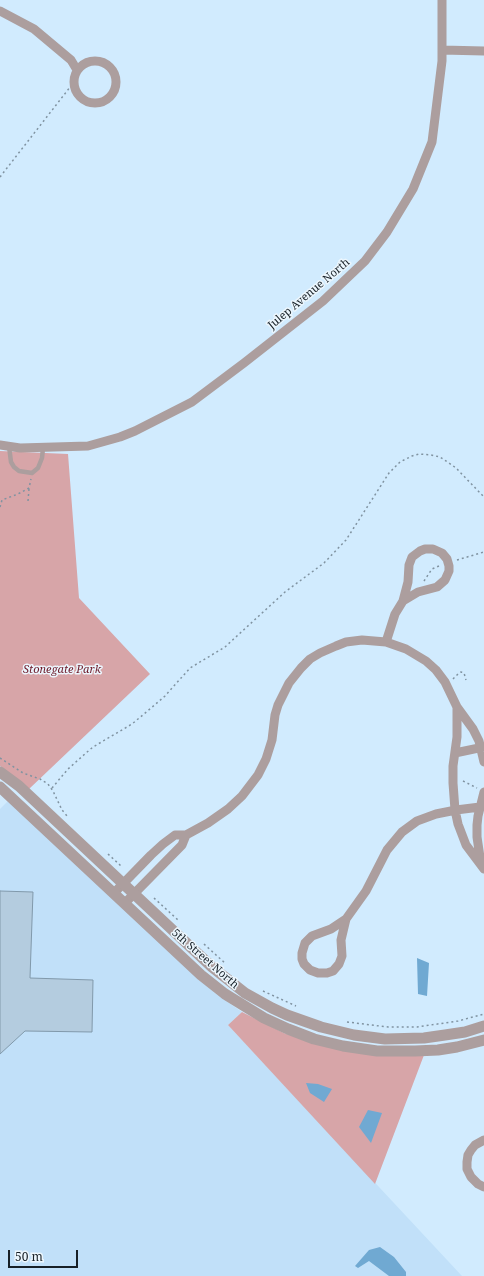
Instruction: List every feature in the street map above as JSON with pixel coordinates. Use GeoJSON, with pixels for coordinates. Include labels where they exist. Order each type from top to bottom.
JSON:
{"type":"FeatureCollection","features":[{"type":"Feature","properties":{"kind":"street","name":"Julep Avenue North"},"geometry":{"type":"LineString","coordinates":[[5,445],[20,448],[88,446],[135,431],[192,402],[322,301],[365,261],[387,232],[413,188],[432,142],[442,61],[442,0]]}},
{"type":"Feature","properties":{"kind":"street"},"geometry":{"type":"LineString","coordinates":[[0,11],[34,29],[70,60],[77,70]]}},
{"type":"Feature","properties":{"kind":"street"},"geometry":{"type":"LineString","coordinates":[[442,50],[484,51]]}},
{"type":"Feature","properties":{"kind":"street"},"geometry":{"type":"LineString","coordinates":[[102,60],[113,68],[117,78],[116,88],[110,97],[101,102],[91,103],[81,98],[75,90],[73,80],[77,70],[88,61],[102,60]]}},
{"type":"Feature","properties":{"kind":"street"},"geometry":{"type":"LineString","coordinates":[[386,642],[395,614],[403,601],[408,582],[409,565],[412,557],[417,552],[425,549],[434,549],[442,553],[447,559],[449,566],[448,574],[445,580],[437,587],[418,592],[403,601]]}},
{"type":"Feature","properties":{"kind":"street"},"geometry":{"type":"LineString","coordinates":[[114,893],[151,855],[175,835],[186,835],[208,823],[224,813],[238,800],[261,770],[268,754],[272,740],[275,715],[282,694],[289,683],[301,668],[320,653],[341,644],[362,640],[386,642],[398,645],[412,652],[432,667],[445,682],[457,707],[473,729],[482,747],[484,762]]}},
{"type":"Feature","properties":{"kind":"street"},"geometry":{"type":"LineString","coordinates":[[457,707],[458,734],[453,783],[455,810],[458,824],[466,846],[483,866]]}},
{"type":"Feature","properties":{"kind":"street"},"geometry":{"type":"LineString","coordinates":[[455,753],[482,747]]}},
{"type":"Feature","properties":{"kind":"street","name":"5th Street North"},"geometry":{"type":"LineString","coordinates":[[0,772],[19,786],[212,967],[245,993],[272,1008],[304,1022],[343,1033],[385,1038],[417,1038],[438,1036],[465,1032],[484,1026]]}},
{"type":"Feature","properties":{"kind":"street","name":"5th Street North"},"geometry":{"type":"LineString","coordinates":[[0,787],[214,986],[250,1010],[288,1030],[326,1042],[377,1051],[438,1050],[484,1040]]}},
{"type":"Feature","properties":{"kind":"street"},"geometry":{"type":"LineString","coordinates":[[482,790],[477,820],[477,831],[483,866]]}},
{"type":"Feature","properties":{"kind":"street"},"geometry":{"type":"LineString","coordinates":[[346,920],[334,927],[312,936],[307,940],[303,946],[302,956],[304,964],[310,970],[324,974],[333,971],[337,967],[342,956],[341,940],[346,920],[366,891],[387,850],[398,836],[412,824],[436,814],[480,807]]}},
{"type":"Feature","properties":{"kind":"street"},"geometry":{"type":"LineString","coordinates":[[125,903],[182,845],[186,835]]}},
{"type":"Feature","properties":{"kind":"street"},"geometry":{"type":"LineString","coordinates":[[484,1140],[475,1145],[471,1150],[468,1155],[467,1162],[467,1169],[471,1177],[478,1184],[484,1187]]}},
{"type":"Feature","properties":{"kind":"lane"},"geometry":{"type":"LineString","coordinates":[[5,445],[14,467],[19,471],[32,473],[38,468],[42,458],[43,448]]}},
{"type":"Feature","properties":{"kind":"path"},"geometry":{"type":"LineString","coordinates":[[0,177],[74,82]]}},
{"type":"Feature","properties":{"kind":"path"},"geometry":{"type":"LineString","coordinates":[[52,788],[68,769],[86,753],[98,744],[132,724],[165,696],[190,668],[225,647],[285,592],[324,563],[346,540],[389,473],[400,462],[419,454],[440,457],[456,468],[484,497]]}},
{"type":"Feature","properties":{"kind":"path"},"geometry":{"type":"LineString","coordinates":[[28,501],[32,473]]}},
{"type":"Feature","properties":{"kind":"path"},"geometry":{"type":"LineString","coordinates":[[0,507],[2,500],[29,488]]}},
{"type":"Feature","properties":{"kind":"path"},"geometry":{"type":"LineString","coordinates":[[453,562],[484,552]]}},
{"type":"Feature","properties":{"kind":"path"},"geometry":{"type":"LineString","coordinates":[[421,586],[432,569],[443,564]]}},
{"type":"Feature","properties":{"kind":"path"},"geometry":{"type":"LineString","coordinates":[[452,681],[459,673],[462,672],[464,673],[466,680]]}},
{"type":"Feature","properties":{"kind":"path"},"geometry":{"type":"LineString","coordinates":[[0,758],[24,773],[45,782],[52,788],[62,810],[71,820]]}},
{"type":"Feature","properties":{"kind":"path"},"geometry":{"type":"LineString","coordinates":[[460,780],[482,790]]}},
{"type":"Feature","properties":{"kind":"path"},"geometry":{"type":"LineString","coordinates":[[107,853],[123,869]]}},
{"type":"Feature","properties":{"kind":"path"},"geometry":{"type":"LineString","coordinates":[[152,896],[181,922]]}},
{"type":"Feature","properties":{"kind":"path"},"geometry":{"type":"LineString","coordinates":[[203,944],[227,965]]}},
{"type":"Feature","properties":{"kind":"path"},"geometry":{"type":"LineString","coordinates":[[263,990],[298,1008]]}},
{"type":"Feature","properties":{"kind":"path"},"geometry":{"type":"LineString","coordinates":[[346,1022],[388,1027],[417,1027],[458,1021],[484,1014]]}},
{"type":"Feature","properties":{"kind":"shaded area"},"geometry":{"type":"Polygon","coordinates":[[[8,801],[216,994],[242,1012],[228,1025],[462,1276],[0,1276],[0,809],[8,801]]]}},
{"type":"Feature","properties":{"kind":"green space","name":"Stonegate Park"},"geometry":{"type":"Polygon","coordinates":[[[0,451],[68,454],[79,598],[150,674],[29,789],[0,766],[0,451]]]}},
{"type":"Feature","properties":{"kind":"green space"},"geometry":{"type":"Polygon","coordinates":[[[242,1012],[286,1034],[424,1055],[375,1184],[228,1025],[242,1012]]]}},
{"type":"Feature","properties":{"kind":"water"},"geometry":{"type":"Polygon","coordinates":[[[417,958],[429,963],[427,996],[418,994],[417,958]]]}},
{"type":"Feature","properties":{"kind":"water"},"geometry":{"type":"Polygon","coordinates":[[[306,1083],[318,1084],[332,1089],[324,1102],[310,1093],[306,1083]]]}},
{"type":"Feature","properties":{"kind":"water"},"geometry":{"type":"Polygon","coordinates":[[[368,1110],[382,1113],[371,1143],[359,1127],[368,1110]]]}},
{"type":"Feature","properties":{"kind":"water"},"geometry":{"type":"Polygon","coordinates":[[[380,1247],[394,1257],[406,1272],[406,1276],[389,1276],[369,1261],[358,1268],[355,1266],[369,1250],[380,1247]]]}},
{"type":"Feature","properties":{"kind":"building"},"geometry":{"type":"Polygon","coordinates":[[[0,891],[33,892],[30,978],[93,980],[92,1032],[25,1031],[0,1054],[0,891]]]}}]}
